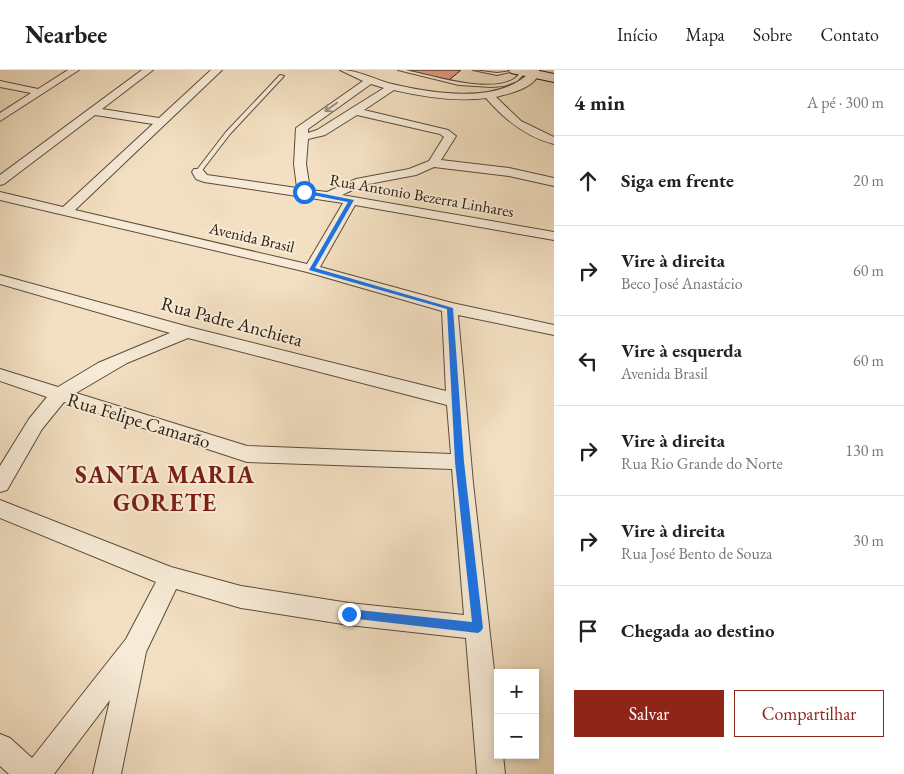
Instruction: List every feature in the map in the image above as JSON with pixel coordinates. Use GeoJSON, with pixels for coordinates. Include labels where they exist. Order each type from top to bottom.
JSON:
{"type":"FeatureCollection","features":[{"type":"Feature","properties":{"kind":"main road"},"geometry":{"type":"LineString","coordinates":[[525,71],[554,78]]}},
{"type":"Feature","properties":{"kind":"street"},"geometry":{"type":"LineString","coordinates":[[0,118],[74,70]]}},
{"type":"Feature","properties":{"kind":"street"},"geometry":{"type":"LineString","coordinates":[[0,181],[148,70]]}},
{"type":"Feature","properties":{"kind":"street"},"geometry":{"type":"LineString","coordinates":[[66,211],[217,70]]}},
{"type":"Feature","properties":{"kind":"street"},"geometry":{"type":"LineString","coordinates":[[345,70],[369,81],[392,87],[428,94],[467,97],[507,92],[524,84],[525,71]]}},
{"type":"Feature","properties":{"kind":"street"},"geometry":{"type":"LineString","coordinates":[[304,192],[300,164],[302,128],[369,81]]}},
{"type":"Feature","properties":{"kind":"street"},"geometry":{"type":"LineString","coordinates":[[0,84],[36,94]]}},
{"type":"Feature","properties":{"kind":"street"},"geometry":{"type":"LineString","coordinates":[[303,137],[321,133],[392,87]]}},
{"type":"Feature","properties":{"kind":"street"},"geometry":{"type":"LineString","coordinates":[[0,109],[36,94]]}},
{"type":"Feature","properties":{"kind":"street"},"geometry":{"type":"LineString","coordinates":[[488,95],[509,119],[529,131],[554,141]]}},
{"type":"Feature","properties":{"kind":"street"},"geometry":{"type":"LineString","coordinates":[[93,111],[162,122]]}},
{"type":"Feature","properties":{"kind":"street"},"geometry":{"type":"LineString","coordinates":[[355,112],[447,133],[450,136],[433,164]]}},
{"type":"Feature","properties":{"kind":"street"},"geometry":{"type":"LineString","coordinates":[[328,196],[360,182],[412,172],[433,164],[509,172],[554,182]]}},
{"type":"Feature","properties":{"kind":"street","name":"Rua Antonio Bezerra Linhares"},"geometry":{"type":"LineString","coordinates":[[198,172],[204,178],[304,192],[554,236]]}},
{"type":"Feature","properties":{"kind":"street","name":"Avenida Brasil"},"geometry":{"type":"LineString","coordinates":[[0,196],[311,269],[450,308],[554,330]]}},
{"type":"Feature","properties":{"kind":"street"},"geometry":{"type":"LineString","coordinates":[[311,269],[351,200]]}},
{"type":"Feature","properties":{"kind":"street","name":"Rua Padre Anchieta"},"geometry":{"type":"LineString","coordinates":[[0,279],[187,332],[455,400]]}},
{"type":"Feature","properties":{"kind":"street"},"geometry":{"type":"LineString","coordinates":[[450,308],[460,462],[491,774]]}},
{"type":"Feature","properties":{"kind":"street"},"geometry":{"type":"LineString","coordinates":[[0,484],[27,438],[60,395],[122,359],[187,332]]}},
{"type":"Feature","properties":{"kind":"street","name":"Rua Felipe Camarão"},"geometry":{"type":"LineString","coordinates":[[0,375],[247,454],[460,462]]}},
{"type":"Feature","properties":{"kind":"street"},"geometry":{"type":"LineString","coordinates":[[0,509],[170,577],[241,598],[349,614],[478,628]]}},
{"type":"Feature","properties":{"kind":"street"},"geometry":{"type":"LineString","coordinates":[[37,774],[135,648],[170,577]]}},
{"type":"Feature","properties":{"kind":"street"},"geometry":{"type":"LineString","coordinates":[[108,774],[135,648]]}},
{"type":"Feature","properties":{"kind":"street"},"geometry":{"type":"LineString","coordinates":[[0,748],[30,774]]}},
{"type":"Feature","properties":{"kind":"lane"},"geometry":{"type":"LineString","coordinates":[[400,70],[479,85],[506,83],[515,80],[525,71]]}},
{"type":"Feature","properties":{"kind":"lane"},"geometry":{"type":"LineString","coordinates":[[475,70],[497,74],[525,71]]}},
{"type":"Feature","properties":{"kind":"lane"},"geometry":{"type":"LineString","coordinates":[[198,172],[228,133],[282,76]]}},
{"type":"Feature","properties":{"kind":"building"},"geometry":{"type":"Polygon","coordinates":[[[405,70],[461,70],[449,80],[405,70]]]}},
{"type":"Feature","properties":{"kind":"district","name":"SANTA MARIA GORETE"},"geometry":{"type":"Point","coordinates":[165,489]}},
{"type":"Feature","properties":{"kind":"route"},"geometry":{"type":"LineString","coordinates":[[304,192],[351,200],[311,269],[450,308],[460,462],[478,628],[349,614]]}}]}
